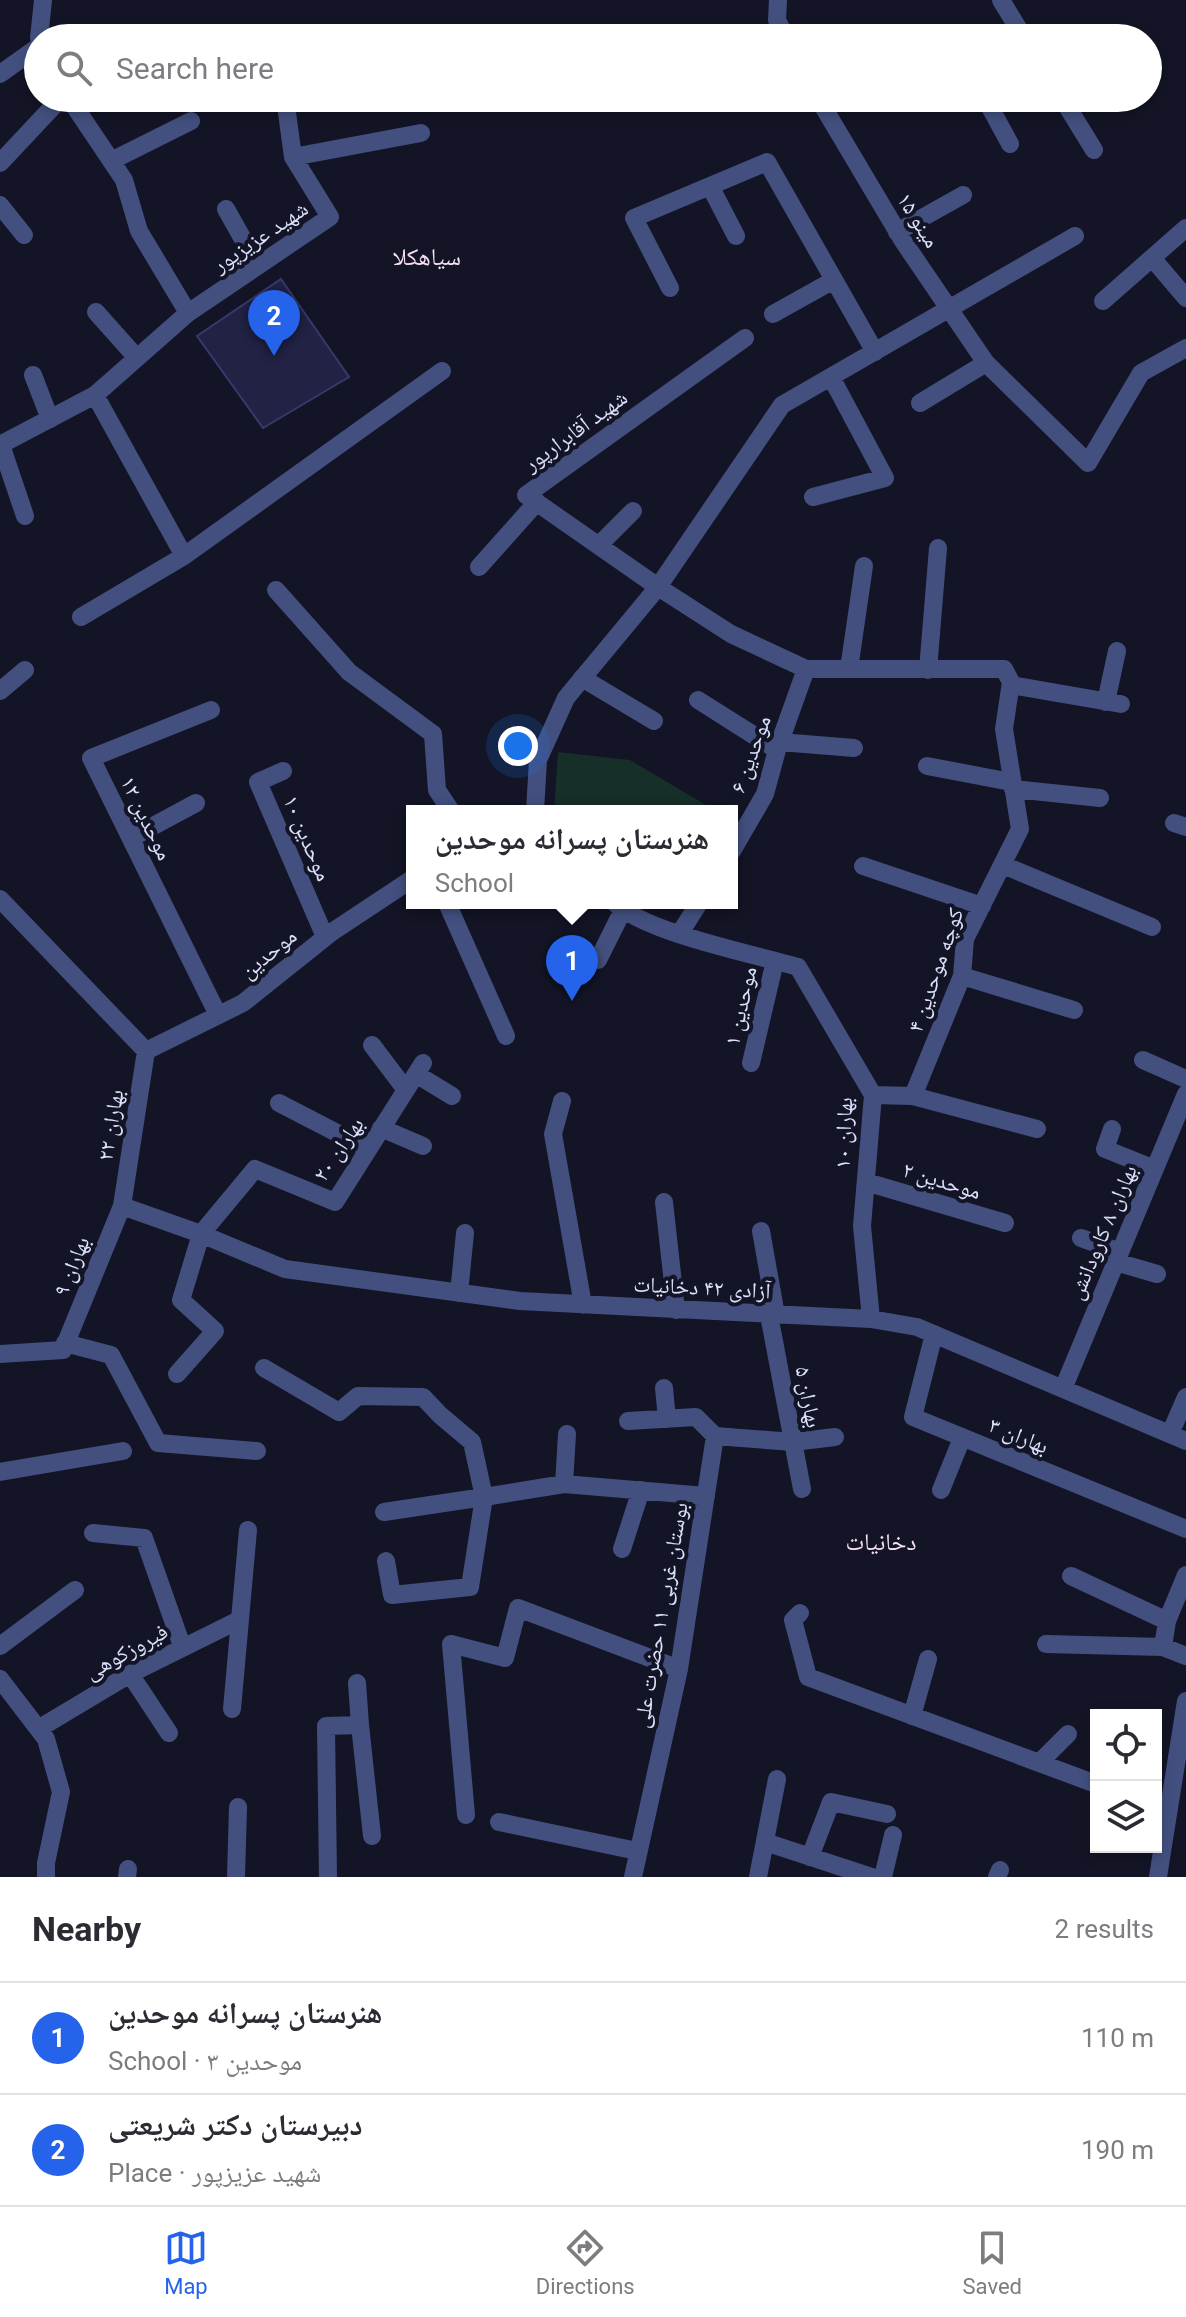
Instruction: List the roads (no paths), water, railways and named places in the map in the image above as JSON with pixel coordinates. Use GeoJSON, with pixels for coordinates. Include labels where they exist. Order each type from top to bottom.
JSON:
{"type":"FeatureCollection","features":[{"type":"Feature","properties":{"kind":"street"},"geometry":{"type":"LineString","coordinates":[[40,24],[43,0]]}},
{"type":"Feature","properties":{"kind":"street"},"geometry":{"type":"LineString","coordinates":[[778,0],[779,24]]}},
{"type":"Feature","properties":{"kind":"street"},"geometry":{"type":"LineString","coordinates":[[1001,0],[1016,24]]}},
{"type":"Feature","properties":{"kind":"street"},"geometry":{"type":"LineString","coordinates":[[0,74],[24,57]]}},
{"type":"Feature","properties":{"kind":"street"},"geometry":{"type":"LineString","coordinates":[[0,163],[48,112]]}},
{"type":"Feature","properties":{"kind":"street"},"geometry":{"type":"LineString","coordinates":[[78,112],[124,180],[139,231],[188,313]]}},
{"type":"Feature","properties":{"kind":"street","name":"شهید عزیزپور"},"geometry":{"type":"LineString","coordinates":[[0,445],[95,395],[188,313],[330,217],[293,157],[287,112]]}},
{"type":"Feature","properties":{"kind":"street","name":"مینو ۱۵"},"geometry":{"type":"LineString","coordinates":[[826,112],[897,232],[986,363],[1088,463],[1141,373],[1186,348]]}},
{"type":"Feature","properties":{"kind":"street"},"geometry":{"type":"LineString","coordinates":[[993,112],[1010,144]]}},
{"type":"Feature","properties":{"kind":"street"},"geometry":{"type":"LineString","coordinates":[[1071,112],[1094,150]]}},
{"type":"Feature","properties":{"kind":"street"},"geometry":{"type":"LineString","coordinates":[[111,161],[191,121]]}},
{"type":"Feature","properties":{"kind":"street"},"geometry":{"type":"LineString","coordinates":[[293,157],[421,133]]}},
{"type":"Feature","properties":{"kind":"street"},"geometry":{"type":"LineString","coordinates":[[670,288],[634,218],[767,162],[875,352]]}},
{"type":"Feature","properties":{"kind":"street"},"geometry":{"type":"LineString","coordinates":[[710,186],[736,236]]}},
{"type":"Feature","properties":{"kind":"street"},"geometry":{"type":"LineString","coordinates":[[897,232],[963,195]]}},
{"type":"Feature","properties":{"kind":"street"},"geometry":{"type":"LineString","coordinates":[[0,205],[24,235]]}},
{"type":"Feature","properties":{"kind":"street"},"geometry":{"type":"LineString","coordinates":[[226,209],[258,266]]}},
{"type":"Feature","properties":{"kind":"street"},"geometry":{"type":"LineString","coordinates":[[1103,301],[1186,228]]}},
{"type":"Feature","properties":{"kind":"street"},"geometry":{"type":"LineString","coordinates":[[535,805],[538,760],[566,698],[658,587],[782,405],[1075,236]]}},
{"type":"Feature","properties":{"kind":"street"},"geometry":{"type":"LineString","coordinates":[[1152,258],[1186,298]]}},
{"type":"Feature","properties":{"kind":"street"},"geometry":{"type":"LineString","coordinates":[[773,314],[834,280]]}},
{"type":"Feature","properties":{"kind":"street"},"geometry":{"type":"LineString","coordinates":[[96,312],[137,358]]}},
{"type":"Feature","properties":{"kind":"street","name":"شهید آقابرارپور"},"geometry":{"type":"LineString","coordinates":[[745,338],[526,495],[731,634],[806,669]]}},
{"type":"Feature","properties":{"kind":"street"},"geometry":{"type":"LineString","coordinates":[[920,403],[986,363]]}},
{"type":"Feature","properties":{"kind":"street"},"geometry":{"type":"LineString","coordinates":[[81,617],[184,556],[442,371]]}},
{"type":"Feature","properties":{"kind":"street"},"geometry":{"type":"LineString","coordinates":[[33,375],[50,419]]}},
{"type":"Feature","properties":{"kind":"street"},"geometry":{"type":"LineString","coordinates":[[813,497],[885,478],[831,377]]}},
{"type":"Feature","properties":{"kind":"street"},"geometry":{"type":"LineString","coordinates":[[95,395],[184,556]]}},
{"type":"Feature","properties":{"kind":"street"},"geometry":{"type":"LineString","coordinates":[[0,445],[25,516]]}},
{"type":"Feature","properties":{"kind":"street"},"geometry":{"type":"LineString","coordinates":[[479,567],[537,502]]}},
{"type":"Feature","properties":{"kind":"street"},"geometry":{"type":"LineString","coordinates":[[599,545],[633,511]]}},
{"type":"Feature","properties":{"kind":"street"},"geometry":{"type":"LineString","coordinates":[[928,670],[938,548]]}},
{"type":"Feature","properties":{"kind":"street"},"geometry":{"type":"LineString","coordinates":[[849,669],[864,566]]}},
{"type":"Feature","properties":{"kind":"street"},"geometry":{"type":"LineString","coordinates":[[276,590],[349,672],[433,734],[437,790],[447,805]]}},
{"type":"Feature","properties":{"kind":"street"},"geometry":{"type":"LineString","coordinates":[[806,669],[1004,669],[1011,684],[1114,703],[1117,651]]}},
{"type":"Feature","properties":{"kind":"street","name":"موحدین ۶"},"geometry":{"type":"LineString","coordinates":[[738,841],[765,794],[778,746],[806,669]]}},
{"type":"Feature","properties":{"kind":"street"},"geometry":{"type":"LineString","coordinates":[[0,691],[25,670]]}},
{"type":"Feature","properties":{"kind":"street"},"geometry":{"type":"LineString","coordinates":[[582,678],[654,721]]}},
{"type":"Feature","properties":{"kind":"street","name":"کوچه موحدین ۴"},"geometry":{"type":"LineString","coordinates":[[913,1096],[962,976],[965,939],[1020,829],[1004,729],[1011,684]]}},
{"type":"Feature","properties":{"kind":"street"},"geometry":{"type":"LineString","coordinates":[[698,700],[778,746],[854,748]]}},
{"type":"Feature","properties":{"kind":"street","name":"موحدین ۱۲"},"geometry":{"type":"LineString","coordinates":[[211,710],[91,758],[218,1015]]}},
{"type":"Feature","properties":{"kind":"street"},"geometry":{"type":"LineString","coordinates":[[927,766],[1012,785],[1100,798]]}},
{"type":"Feature","properties":{"kind":"street","name":"موحدین ۱۰"},"geometry":{"type":"LineString","coordinates":[[283,771],[258,782],[325,937]]}},
{"type":"Feature","properties":{"kind":"street"},"geometry":{"type":"LineString","coordinates":[[131,838],[196,803]]}},
{"type":"Feature","properties":{"kind":"street"},"geometry":{"type":"LineString","coordinates":[[1003,865],[1152,927]]}},
{"type":"Feature","properties":{"kind":"street"},"geometry":{"type":"LineString","coordinates":[[863,866],[982,906]]}},
{"type":"Feature","properties":{"kind":"street","name":"موحدین"},"geometry":{"type":"LineString","coordinates":[[146,1051],[243,1003],[325,937],[406,883]]}},
{"type":"Feature","properties":{"kind":"street"},"geometry":{"type":"LineString","coordinates":[[0,899],[146,1051]]}},
{"type":"Feature","properties":{"kind":"street"},"geometry":{"type":"LineString","coordinates":[[450,909],[506,1036]]}},
{"type":"Feature","properties":{"kind":"street"},"geometry":{"type":"LineString","coordinates":[[598,960],[618,909]]}},
{"type":"Feature","properties":{"kind":"street"},"geometry":{"type":"LineString","coordinates":[[625,909],[656,926],[775,961]]}},
{"type":"Feature","properties":{"kind":"street"},"geometry":{"type":"LineString","coordinates":[[680,933],[695,909]]}},
{"type":"Feature","properties":{"kind":"street","name":"بهاران ۱۰"},"geometry":{"type":"LineString","coordinates":[[775,961],[798,967],[873,1095],[862,1226],[871,1319]]}},
{"type":"Feature","properties":{"kind":"street","name":"موحدین ۱"},"geometry":{"type":"LineString","coordinates":[[751,1063],[775,961]]}},
{"type":"Feature","properties":{"kind":"street"},"geometry":{"type":"LineString","coordinates":[[962,976],[1074,1010]]}},
{"type":"Feature","properties":{"kind":"street"},"geometry":{"type":"LineString","coordinates":[[372,1045],[415,1076],[452,1096]]}},
{"type":"Feature","properties":{"kind":"street","name":"بهاران ۲۲"},"geometry":{"type":"LineString","coordinates":[[122,1206],[146,1051]]}},
{"type":"Feature","properties":{"kind":"street"},"geometry":{"type":"LineString","coordinates":[[1143,1060],[1186,1079]]}},
{"type":"Feature","properties":{"kind":"street","name":"بهاران ۲۰"},"geometry":{"type":"LineString","coordinates":[[201,1234],[255,1169],[335,1202],[415,1076]]}},
{"type":"Feature","properties":{"kind":"street","name":"بهاران ۸ کارودانش"},"geometry":{"type":"LineString","coordinates":[[1063,1389],[1186,1094]]}},
{"type":"Feature","properties":{"kind":"street"},"geometry":{"type":"LineString","coordinates":[[873,1095],[913,1096],[1037,1129]]}},
{"type":"Feature","properties":{"kind":"street"},"geometry":{"type":"LineString","coordinates":[[562,1101],[553,1134],[583,1305]]}},
{"type":"Feature","properties":{"kind":"street"},"geometry":{"type":"LineString","coordinates":[[279,1103],[368,1149]]}},
{"type":"Feature","properties":{"kind":"street"},"geometry":{"type":"LineString","coordinates":[[381,1128],[423,1146]]}},
{"type":"Feature","properties":{"kind":"street"},"geometry":{"type":"LineString","coordinates":[[1112,1129],[1105,1149],[1155,1169]]}},
{"type":"Feature","properties":{"kind":"street","name":"موحدین ۲"},"geometry":{"type":"LineString","coordinates":[[866,1182],[1005,1223]]}},
{"type":"Feature","properties":{"kind":"street"},"geometry":{"type":"LineString","coordinates":[[664,1202],[676,1310]]}},
{"type":"Feature","properties":{"kind":"street","name":"آزادی ۴۲ دخانیات"},"geometry":{"type":"LineString","coordinates":[[122,1206],[285,1269],[520,1301],[871,1319],[917,1327],[1178,1437]]}},
{"type":"Feature","properties":{"kind":"street","name":"بهاران ۹"},"geometry":{"type":"LineString","coordinates":[[65,1343],[122,1206]]}},
{"type":"Feature","properties":{"kind":"street","name":"بهاران ۵"},"geometry":{"type":"LineString","coordinates":[[761,1231],[802,1489]]}},
{"type":"Feature","properties":{"kind":"street"},"geometry":{"type":"LineString","coordinates":[[459,1293],[465,1233]]}},
{"type":"Feature","properties":{"kind":"street"},"geometry":{"type":"LineString","coordinates":[[177,1374],[215,1331],[181,1300],[201,1234]]}},
{"type":"Feature","properties":{"kind":"street"},"geometry":{"type":"LineString","coordinates":[[1081,1238],[1157,1274]]}},
{"type":"Feature","properties":{"kind":"street","name":"بهاران ۳"},"geometry":{"type":"LineString","coordinates":[[934,1334],[913,1417],[1186,1529]]}},
{"type":"Feature","properties":{"kind":"street"},"geometry":{"type":"LineString","coordinates":[[0,1354],[63,1350],[65,1343],[111,1355],[158,1443],[257,1451]]}},
{"type":"Feature","properties":{"kind":"street"},"geometry":{"type":"LineString","coordinates":[[264,1368],[339,1412],[358,1396],[423,1397],[472,1442],[484,1497],[470,1587],[392,1595],[386,1561]]}},
{"type":"Feature","properties":{"kind":"street"},"geometry":{"type":"LineString","coordinates":[[664,1388],[667,1419]]}},
{"type":"Feature","properties":{"kind":"street"},"geometry":{"type":"LineString","coordinates":[[1178,1437],[1186,1397]]}},
{"type":"Feature","properties":{"kind":"street"},"geometry":{"type":"LineString","coordinates":[[628,1421],[696,1417],[715,1436],[793,1442],[835,1437]]}},
{"type":"Feature","properties":{"kind":"street"},"geometry":{"type":"LineString","coordinates":[[564,1484],[567,1434]]}},
{"type":"Feature","properties":{"kind":"street","name":"بوستان غربی ۱۱ حضرت علی"},"geometry":{"type":"LineString","coordinates":[[633,1877],[679,1669],[715,1436]]}},
{"type":"Feature","properties":{"kind":"street"},"geometry":{"type":"LineString","coordinates":[[941,1490],[962,1438]]}},
{"type":"Feature","properties":{"kind":"street"},"geometry":{"type":"LineString","coordinates":[[0,1472],[123,1451]]}},
{"type":"Feature","properties":{"kind":"street"},"geometry":{"type":"LineString","coordinates":[[384,1512],[564,1484],[706,1496]]}},
{"type":"Feature","properties":{"kind":"street"},"geometry":{"type":"LineString","coordinates":[[622,1549],[641,1490]]}},
{"type":"Feature","properties":{"kind":"street"},"geometry":{"type":"LineString","coordinates":[[232,1709],[248,1530]]}},
{"type":"Feature","properties":{"kind":"street"},"geometry":{"type":"LineString","coordinates":[[93,1533],[144,1538],[182,1646]]}},
{"type":"Feature","properties":{"kind":"street"},"geometry":{"type":"LineString","coordinates":[[1163,1647],[1167,1621],[1186,1575]]}},
{"type":"Feature","properties":{"kind":"street"},"geometry":{"type":"LineString","coordinates":[[1071,1576],[1167,1621]]}},
{"type":"Feature","properties":{"kind":"street"},"geometry":{"type":"LineString","coordinates":[[0,1646],[75,1590]]}},
{"type":"Feature","properties":{"kind":"street"},"geometry":{"type":"LineString","coordinates":[[466,1815],[451,1644],[505,1658],[518,1608],[679,1669]]}},
{"type":"Feature","properties":{"kind":"street"},"geometry":{"type":"LineString","coordinates":[[800,1613],[793,1620],[808,1677],[1090,1782]]}},
{"type":"Feature","properties":{"kind":"street","name":"فیروزکوهی"},"geometry":{"type":"LineString","coordinates":[[38,1729],[130,1674],[239,1620]]}},
{"type":"Feature","properties":{"kind":"street"},"geometry":{"type":"LineString","coordinates":[[1046,1644],[1163,1647],[1186,1656]]}},
{"type":"Feature","properties":{"kind":"street"},"geometry":{"type":"LineString","coordinates":[[912,1716],[928,1659]]}},
{"type":"Feature","properties":{"kind":"street"},"geometry":{"type":"LineString","coordinates":[[130,1674],[169,1733]]}},
{"type":"Feature","properties":{"kind":"street"},"geometry":{"type":"LineString","coordinates":[[0,1679],[46,1739],[61,1792],[46,1863],[46,1877]]}},
{"type":"Feature","properties":{"kind":"street"},"geometry":{"type":"LineString","coordinates":[[357,1683],[372,1836]]}},
{"type":"Feature","properties":{"kind":"street"},"geometry":{"type":"LineString","coordinates":[[1162,1808],[1186,1701]]}},
{"type":"Feature","properties":{"kind":"street"},"geometry":{"type":"LineString","coordinates":[[328,1877],[326,1726],[360,1725]]}},
{"type":"Feature","properties":{"kind":"street"},"geometry":{"type":"LineString","coordinates":[[1039,1763],[1068,1734]]}},
{"type":"Feature","properties":{"kind":"street"},"geometry":{"type":"LineString","coordinates":[[758,1877],[777,1779]]}},
{"type":"Feature","properties":{"kind":"street"},"geometry":{"type":"LineString","coordinates":[[810,1857],[831,1802],[887,1814]]}},
{"type":"Feature","properties":{"kind":"street"},"geometry":{"type":"LineString","coordinates":[[236,1877],[238,1807]]}},
{"type":"Feature","properties":{"kind":"street"},"geometry":{"type":"LineString","coordinates":[[499,1822],[637,1851]]}},
{"type":"Feature","properties":{"kind":"street"},"geometry":{"type":"LineString","coordinates":[[883,1877],[893,1835]]}},
{"type":"Feature","properties":{"kind":"street"},"geometry":{"type":"LineString","coordinates":[[765,1842],[872,1877]]}},
{"type":"Feature","properties":{"kind":"street"},"geometry":{"type":"LineString","coordinates":[[1158,1877],[1159,1853]]}},
{"type":"Feature","properties":{"kind":"place","name":"دبیرستان دکتر شریعتی"},"geometry":{"type":"Point","coordinates":[274,356]}},
{"type":"Feature","properties":{"kind":"place","name":"هنرستان پسرانه موحدین"},"geometry":{"type":"Point","coordinates":[572,1001]}},
{"type":"Feature","properties":{"kind":"district","name":"سیاهکلا"},"geometry":{"type":"Point","coordinates":[427,257]}},
{"type":"Feature","properties":{"kind":"district","name":"دخانیات"},"geometry":{"type":"Point","coordinates":[881,1542]}}]}
